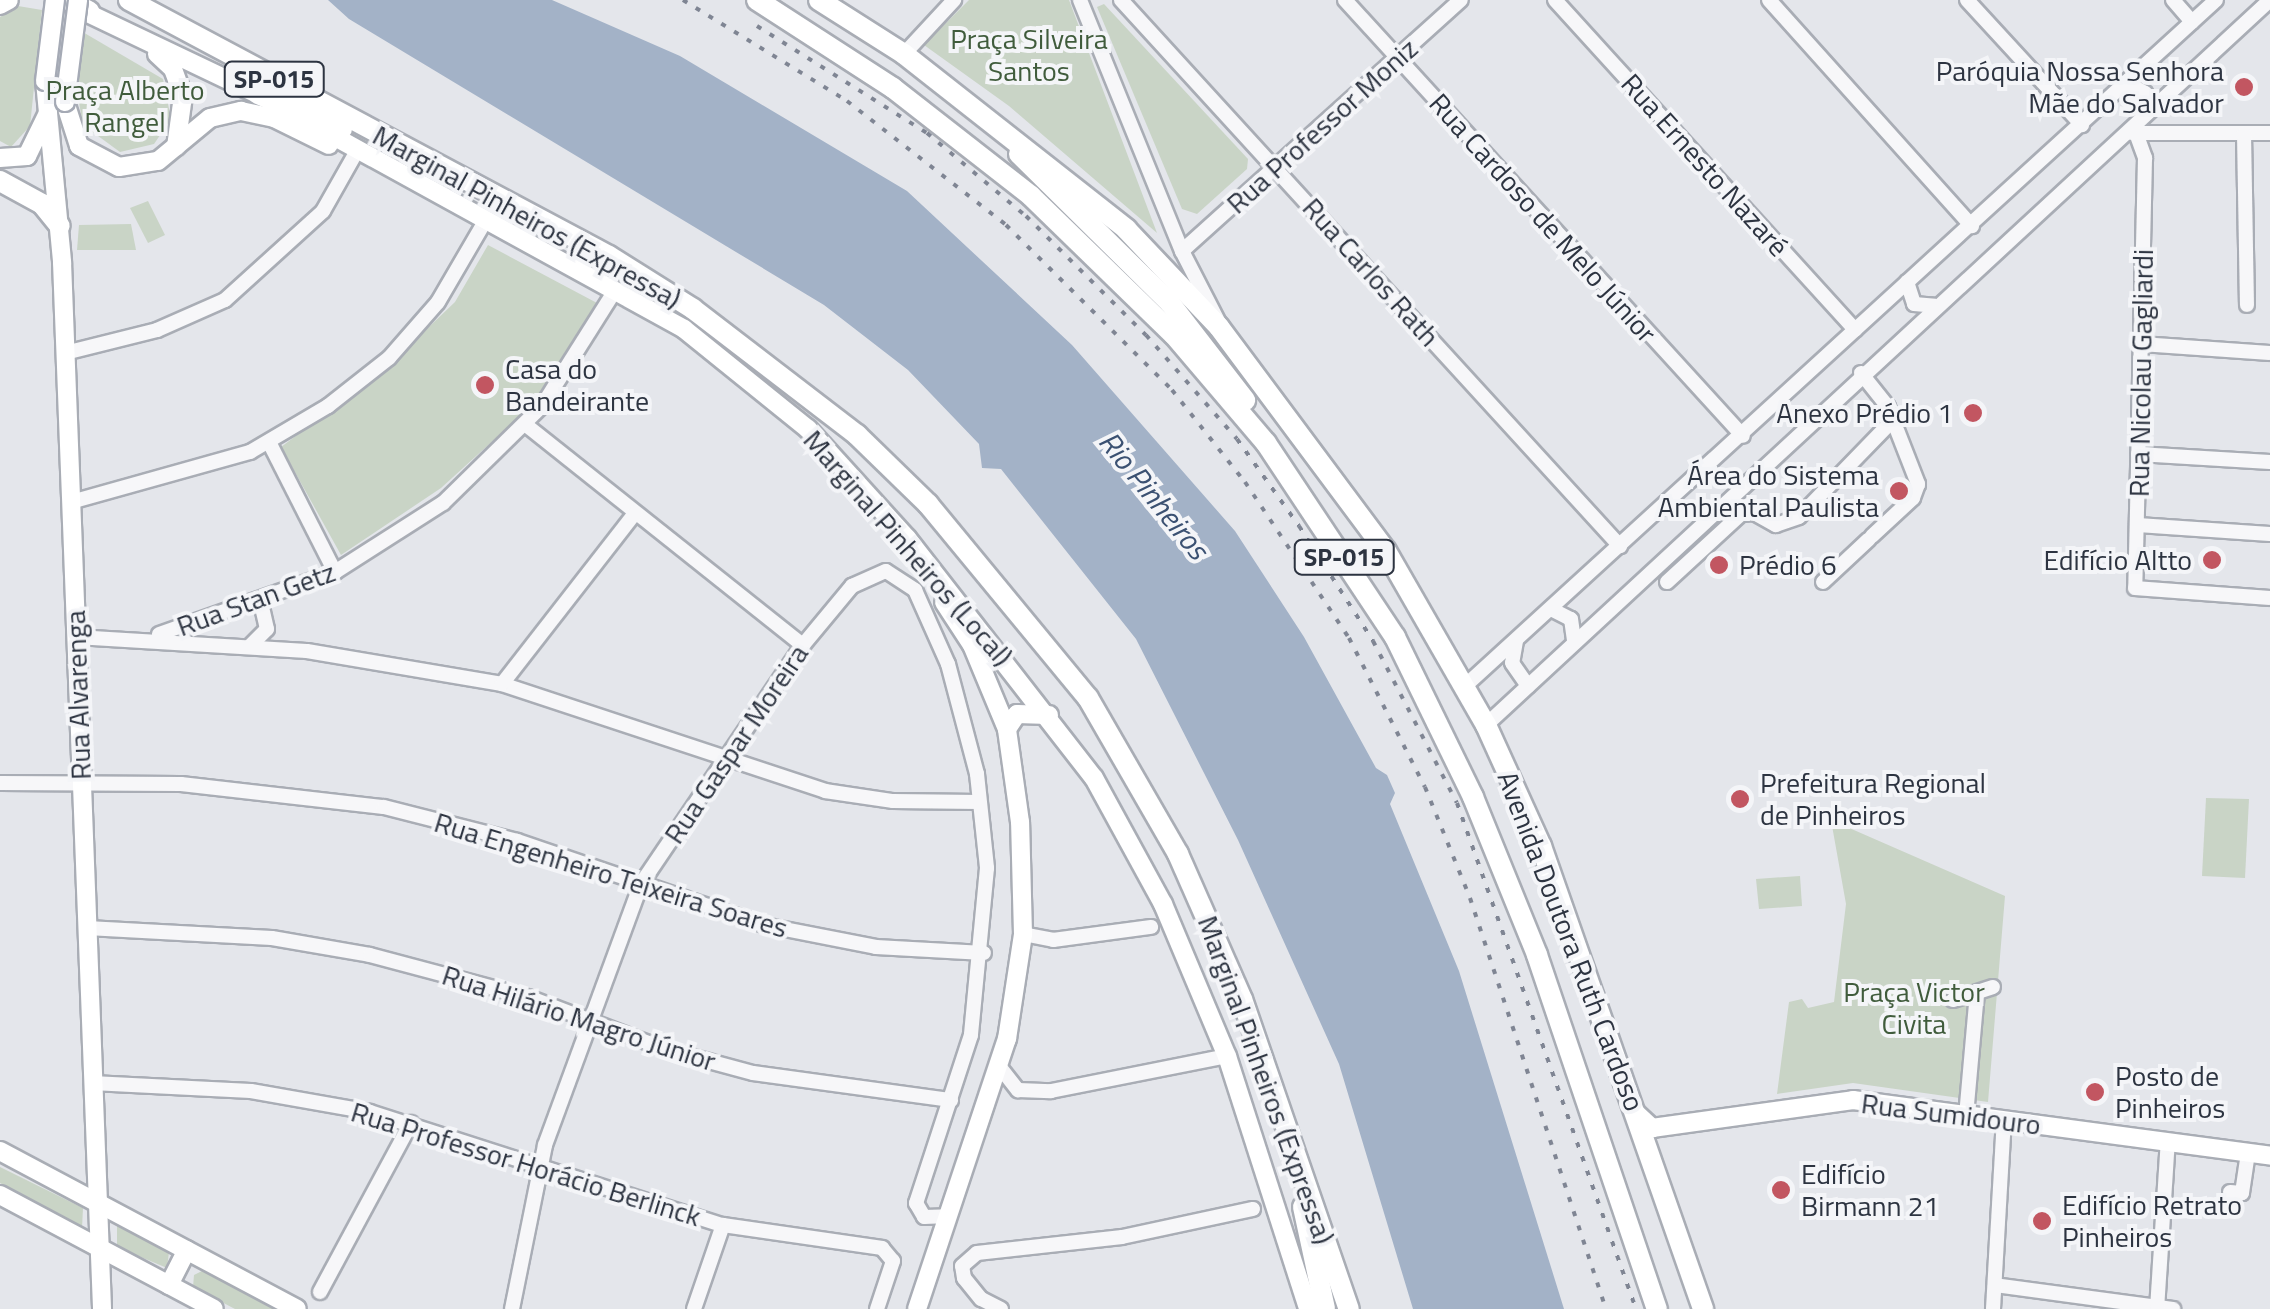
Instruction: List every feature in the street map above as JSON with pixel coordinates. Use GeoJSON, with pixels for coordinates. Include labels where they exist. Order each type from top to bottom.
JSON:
{"type":"FeatureCollection","features":[{"type":"Feature","properties":{"kind":"highway"},"geometry":{"type":"LineString","coordinates":[[68,0],[84,5]]}},
{"type":"Feature","properties":{"kind":"highway","name":"Marginal Pinheiros (Expressa)"},"geometry":{"type":"LineString","coordinates":[[129,0],[609,256],[693,309],[857,435],[928,504],[1088,698],[1143,789],[1220,941],[1349,1309]]}},
{"type":"Feature","properties":{"kind":"highway","name":"SP-015"},"geometry":{"type":"LineString","coordinates":[[757,0],[892,88],[1032,196],[1174,334],[1266,442],[1395,638],[1473,796],[1537,954],[1657,1309]]}},
{"type":"Feature","properties":{"kind":"highway","name":"Avenida Doutora Ruth Cardoso"},"geometry":{"type":"LineString","coordinates":[[819,0],[904,54],[1126,229],[1218,327],[1386,551],[1486,725],[1541,846],[1638,1114],[1703,1309]]}},
{"type":"Feature","properties":{"kind":"highway"},"geometry":{"type":"LineString","coordinates":[[258,94],[419,158]]}},
{"type":"Feature","properties":{"kind":"highway"},"geometry":{"type":"LineString","coordinates":[[996,127],[1170,303],[1247,402],[1266,442]]}},
{"type":"Feature","properties":{"kind":"highway"},"geometry":{"type":"LineString","coordinates":[[0,181],[42,204],[60,226]]}},
{"type":"Feature","properties":{"kind":"highway"},"geometry":{"type":"LineString","coordinates":[[1292,1141],[1325,1309]]}},
{"type":"Feature","properties":{"kind":"main road"},"geometry":{"type":"LineString","coordinates":[[0,5],[9,0]]}},
{"type":"Feature","properties":{"kind":"main road","name":"Marginal Pinheiros (Local)"},"geometry":{"type":"LineString","coordinates":[[52,0],[84,5],[128,33],[258,94],[684,329],[767,394],[844,466],[1049,715],[1094,778],[1163,904],[1227,1056],[1308,1309]]}},
{"type":"Feature","properties":{"kind":"main road","name":"Rua Alvarenga"},"geometry":{"type":"LineString","coordinates":[[52,0],[45,81],[60,226],[102,1309]]}},
{"type":"Feature","properties":{"kind":"main road"},"geometry":{"type":"LineString","coordinates":[[84,5],[65,102],[80,146],[106,163],[144,167],[176,147],[210,118],[242,111],[274,118],[611,297],[755,396],[848,484],[957,619],[1007,729],[1020,822],[1024,934],[999,1066],[917,1309]]}},
{"type":"Feature","properties":{"kind":"main road"},"geometry":{"type":"LineString","coordinates":[[128,33],[165,60],[179,81],[183,112],[176,147]]}},
{"type":"Feature","properties":{"kind":"main road"},"geometry":{"type":"LineString","coordinates":[[0,158],[27,156],[48,113]]}},
{"type":"Feature","properties":{"kind":"main road"},"geometry":{"type":"LineString","coordinates":[[1007,729],[1018,714],[1049,715]]}},
{"type":"Feature","properties":{"kind":"main road","name":"Rua Sumidouro"},"geometry":{"type":"LineString","coordinates":[[1638,1114],[1652,1128],[1852,1100],[2270,1156]]}},
{"type":"Feature","properties":{"kind":"main road"},"geometry":{"type":"LineString","coordinates":[[0,1151],[297,1309]]}},
{"type":"Feature","properties":{"kind":"main road"},"geometry":{"type":"LineString","coordinates":[[0,1195],[214,1309]]}},
{"type":"Feature","properties":{"kind":"main road"},"geometry":{"type":"LineString","coordinates":[[169,1285],[187,1250]]}},
{"type":"Feature","properties":{"kind":"street"},"geometry":{"type":"LineString","coordinates":[[904,54],[954,0]]}},
{"type":"Feature","properties":{"kind":"street","name":"Rua Carlos Rath"},"geometry":{"type":"LineString","coordinates":[[1121,0],[1620,546]]}},
{"type":"Feature","properties":{"kind":"street","name":"Rua Cardoso de Melo Júnior"},"geometry":{"type":"LineString","coordinates":[[1345,0],[1743,436]]}},
{"type":"Feature","properties":{"kind":"street","name":"Rua Professor Moniz"},"geometry":{"type":"LineString","coordinates":[[1182,252],[1461,0]]}},
{"type":"Feature","properties":{"kind":"street","name":"Rua Ernesto Nazaré"},"geometry":{"type":"LineString","coordinates":[[1555,0],[1855,330]]}},
{"type":"Feature","properties":{"kind":"street"},"geometry":{"type":"LineString","coordinates":[[1769,0],[1972,226]]}},
{"type":"Feature","properties":{"kind":"street"},"geometry":{"type":"LineString","coordinates":[[1967,0],[2082,125]]}},
{"type":"Feature","properties":{"kind":"street"},"geometry":{"type":"LineString","coordinates":[[2173,0],[2192,22]]}},
{"type":"Feature","properties":{"kind":"street"},"geometry":{"type":"LineString","coordinates":[[1465,686],[2216,0]]}},
{"type":"Feature","properties":{"kind":"street"},"geometry":{"type":"LineString","coordinates":[[1486,725],[1861,373],[2131,133],[2151,109],[2270,0]]}},
{"type":"Feature","properties":{"kind":"street"},"geometry":{"type":"LineString","coordinates":[[1085,4],[1182,252],[1218,327]]}},
{"type":"Feature","properties":{"kind":"street"},"geometry":{"type":"LineString","coordinates":[[2128,83],[2145,93],[2151,109]]}},
{"type":"Feature","properties":{"kind":"street"},"geometry":{"type":"LineString","coordinates":[[2131,133],[2270,133]]}},
{"type":"Feature","properties":{"kind":"street","name":"Rua Nicolau Gagliardi"},"geometry":{"type":"LineString","coordinates":[[2131,133],[2145,158],[2135,588],[2270,598]]}},
{"type":"Feature","properties":{"kind":"street"},"geometry":{"type":"LineString","coordinates":[[2145,158],[2172,134]]}},
{"type":"Feature","properties":{"kind":"street"},"geometry":{"type":"LineString","coordinates":[[2244,134],[2247,305]]}},
{"type":"Feature","properties":{"kind":"street"},"geometry":{"type":"LineString","coordinates":[[65,353],[157,330],[225,300],[324,211],[353,158]]}},
{"type":"Feature","properties":{"kind":"street"},"geometry":{"type":"LineString","coordinates":[[71,502],[93,491],[192,472],[269,442],[388,358],[438,302],[482,228]]}},
{"type":"Feature","properties":{"kind":"street"},"geometry":{"type":"LineString","coordinates":[[1907,282],[1912,302],[1935,306]]}},
{"type":"Feature","properties":{"kind":"street","name":"Rua Stan Getz"},"geometry":{"type":"LineString","coordinates":[[144,638],[261,604],[335,572],[443,503],[526,425],[611,297]]}},
{"type":"Feature","properties":{"kind":"street"},"geometry":{"type":"LineString","coordinates":[[2141,344],[2270,353]]}},
{"type":"Feature","properties":{"kind":"street"},"geometry":{"type":"LineString","coordinates":[[1823,582],[1918,492],[1894,420],[1861,373]]}},
{"type":"Feature","properties":{"kind":"street"},"geometry":{"type":"LineString","coordinates":[[1668,582],[1741,514],[1754,513],[1776,525],[1798,517],[1894,420]]}},
{"type":"Feature","properties":{"kind":"street"},"geometry":{"type":"LineString","coordinates":[[526,425],[803,644]]}},
{"type":"Feature","properties":{"kind":"street"},"geometry":{"type":"LineString","coordinates":[[269,442],[335,572]]}},
{"type":"Feature","properties":{"kind":"street"},"geometry":{"type":"LineString","coordinates":[[2138,454],[2270,462]]}},
{"type":"Feature","properties":{"kind":"street"},"geometry":{"type":"LineString","coordinates":[[502,684],[635,513]]}},
{"type":"Feature","properties":{"kind":"street"},"geometry":{"type":"LineString","coordinates":[[2138,525],[2270,534]]}},
{"type":"Feature","properties":{"kind":"street","name":"Rua Gaspar Moreira"},"geometry":{"type":"LineString","coordinates":[[512,1309],[539,1167],[587,1020],[641,884],[720,758],[803,644],[862,577],[886,571],[904,578],[948,664],[979,802]]}},
{"type":"Feature","properties":{"kind":"street"},"geometry":{"type":"LineString","coordinates":[[1569,593],[1574,611],[1596,620]]}},
{"type":"Feature","properties":{"kind":"street"},"geometry":{"type":"LineString","coordinates":[[261,604],[267,629],[308,650]]}},
{"type":"Feature","properties":{"kind":"street"},"geometry":{"type":"LineString","coordinates":[[1551,609],[1571,619],[1574,641]]}},
{"type":"Feature","properties":{"kind":"street"},"geometry":{"type":"LineString","coordinates":[[250,646],[267,629]]}},
{"type":"Feature","properties":{"kind":"street"},"geometry":{"type":"LineString","coordinates":[[76,637],[308,650],[502,684],[825,791],[892,801],[979,802],[987,868],[984,953],[971,1034],[916,1203],[924,1217],[949,1216]]}},
{"type":"Feature","properties":{"kind":"street"},"geometry":{"type":"LineString","coordinates":[[1516,641],[1512,664],[1528,686]]}},
{"type":"Feature","properties":{"kind":"street","name":"Rua Engenheiro Teixeira Soares"},"geometry":{"type":"LineString","coordinates":[[0,783],[81,780],[200,785],[384,807],[517,841],[641,884],[822,938],[984,953]]}},
{"type":"Feature","properties":{"kind":"street"},"geometry":{"type":"LineString","coordinates":[[1024,934],[1053,940],[1151,926]]}},
{"type":"Feature","properties":{"kind":"street","name":"Rua Hilário Magro Júnior"},"geometry":{"type":"LineString","coordinates":[[87,928],[254,936],[370,955],[528,997],[587,1020],[753,1072],[951,1100]]}},
{"type":"Feature","properties":{"kind":"street"},"geometry":{"type":"LineString","coordinates":[[1020,961],[1053,940]]}},
{"type":"Feature","properties":{"kind":"street"},"geometry":{"type":"LineString","coordinates":[[1953,1000],[1993,987]]}},
{"type":"Feature","properties":{"kind":"street"},"geometry":{"type":"LineString","coordinates":[[1966,1116],[1978,993]]}},
{"type":"Feature","properties":{"kind":"street"},"geometry":{"type":"LineString","coordinates":[[999,1066],[1018,1090],[1051,1090],[1227,1056]]}},
{"type":"Feature","properties":{"kind":"street","name":"Rua Professor Horácio Berlinck"},"geometry":{"type":"LineString","coordinates":[[92,1083],[250,1091],[411,1124],[723,1225],[882,1248],[893,1260],[877,1309]]}},
{"type":"Feature","properties":{"kind":"street"},"geometry":{"type":"LineString","coordinates":[[1994,1309],[2004,1121]]}},
{"type":"Feature","properties":{"kind":"street"},"geometry":{"type":"LineString","coordinates":[[320,1292],[411,1124]]}},
{"type":"Feature","properties":{"kind":"street"},"geometry":{"type":"LineString","coordinates":[[1995,1285],[2163,1308],[2168,1141]]}},
{"type":"Feature","properties":{"kind":"street"},"geometry":{"type":"LineString","coordinates":[[2230,1192],[2242,1193],[2248,1153]]}},
{"type":"Feature","properties":{"kind":"street"},"geometry":{"type":"LineString","coordinates":[[1001,1309],[972,1291],[962,1266],[991,1249],[1122,1237],[1252,1209]]}},
{"type":"Feature","properties":{"kind":"street"},"geometry":{"type":"LineString","coordinates":[[694,1309],[723,1225]]}},
{"type":"Feature","properties":{"kind":"green space","name":"Praça Silveira Santos"},"geometry":{"type":"Polygon","coordinates":[[[969,0],[1069,0],[1157,233],[1009,106],[924,45],[969,0]]]}},
{"type":"Feature","properties":{"kind":"green space","name":"Praça Silveira Santos"},"geometry":{"type":"Polygon","coordinates":[[[1104,4],[1248,159],[1247,169],[1197,214],[1182,209],[1097,7],[1104,4]]]}},
{"type":"Feature","properties":{"kind":"green space","name":"Praça Alberto Rangel"},"geometry":{"type":"Polygon","coordinates":[[[18,6],[42,10],[30,126],[11,147],[0,141],[0,17],[18,6]]]}},
{"type":"Feature","properties":{"kind":"green space","name":"Praça Alberto Rangel"},"geometry":{"type":"Polygon","coordinates":[[[81,31],[163,79],[171,119],[154,144],[120,152],[83,125],[77,91],[81,31]]]}},
{"type":"Feature","properties":{"kind":"green space"},"geometry":{"type":"Polygon","coordinates":[[[148,201],[165,235],[148,243],[130,208],[148,201]]]}},
{"type":"Feature","properties":{"kind":"green space"},"geometry":{"type":"Polygon","coordinates":[[[131,224],[136,250],[77,250],[79,225],[131,224]]]}},
{"type":"Feature","properties":{"kind":"green space"},"geometry":{"type":"Polygon","coordinates":[[[488,245],[597,303],[544,390],[518,418],[441,488],[341,555],[281,447],[385,369],[455,302],[488,245]]]}},
{"type":"Feature","properties":{"kind":"green space"},"geometry":{"type":"Polygon","coordinates":[[[2206,798],[2249,799],[2245,878],[2202,876],[2206,798]]]}},
{"type":"Feature","properties":{"kind":"green space","name":"Praça Victor Civita"},"geometry":{"type":"Polygon","coordinates":[[[1831,820],[2005,896],[1988,1102],[1853,1083],[1777,1094],[1789,1002],[1802,999],[1808,1008],[1834,1002],[1846,904],[1831,820]]]}},
{"type":"Feature","properties":{"kind":"green space"},"geometry":{"type":"Polygon","coordinates":[[[1800,876],[1802,906],[1759,909],[1756,879],[1800,876]]]}},
{"type":"Feature","properties":{"kind":"green space"},"geometry":{"type":"Polygon","coordinates":[[[0,1167],[83,1208],[82,1228],[0,1183],[0,1167]]]}},
{"type":"Feature","properties":{"kind":"green space"},"geometry":{"type":"Polygon","coordinates":[[[117,1224],[169,1252],[167,1268],[117,1247],[117,1224]]]}},
{"type":"Feature","properties":{"kind":"green space"},"geometry":{"type":"Polygon","coordinates":[[[204,1270],[276,1309],[235,1309],[193,1287],[194,1275],[204,1270]]]}},
{"type":"Feature","properties":{"kind":"water","name":"Rio Pinheiros"},"geometry":{"type":"Polygon","coordinates":[[[328,0],[552,0],[680,56],[907,191],[1072,345],[1235,531],[1304,637],[1376,768],[1387,775],[1395,793],[1390,804],[1459,971],[1564,1309],[1413,1309],[1339,1064],[1238,840],[1136,639],[1001,469],[982,468],[979,444],[908,370],[824,305],[349,19],[328,0]]]}},
{"type":"Feature","properties":{"kind":"railway"},"geometry":{"type":"LineString","coordinates":[[683,0],[847,101],[1006,225],[1172,390],[1245,482],[1349,638],[1425,787],[1470,898],[1606,1309]]}},
{"type":"Feature","properties":{"kind":"railway"},"geometry":{"type":"LineString","coordinates":[[757,26],[927,133],[1026,216],[1146,335],[1237,439],[1299,526],[1373,641],[1457,803],[1636,1309]]}},
{"type":"Feature","properties":{"kind":"place","name":"Paróquia Nossa Senhora Mãe do Salvador"},"geometry":{"type":"Point","coordinates":[2244,87]}},
{"type":"Feature","properties":{"kind":"place","name":"Casa do Bandeirante"},"geometry":{"type":"Point","coordinates":[485,385]}},
{"type":"Feature","properties":{"kind":"place","name":"Anexo Prédio 1"},"geometry":{"type":"Point","coordinates":[1973,413]}},
{"type":"Feature","properties":{"kind":"place","name":"Área do Sistema Ambiental Paulista"},"geometry":{"type":"Point","coordinates":[1899,491]}},
{"type":"Feature","properties":{"kind":"place","name":"Edifício Altto"},"geometry":{"type":"Point","coordinates":[2212,560]}},
{"type":"Feature","properties":{"kind":"place","name":"Prédio 6"},"geometry":{"type":"Point","coordinates":[1719,565]}},
{"type":"Feature","properties":{"kind":"place","name":"Prefeitura Regional de Pinheiros"},"geometry":{"type":"Point","coordinates":[1740,799]}},
{"type":"Feature","properties":{"kind":"place","name":"Posto de Pinheiros"},"geometry":{"type":"Point","coordinates":[2095,1092]}},
{"type":"Feature","properties":{"kind":"place","name":"Edifício Birmann 21"},"geometry":{"type":"Point","coordinates":[1781,1190]}},
{"type":"Feature","properties":{"kind":"place","name":"Edifício Retrato Pinheiros"},"geometry":{"type":"Point","coordinates":[2042,1221]}}]}
